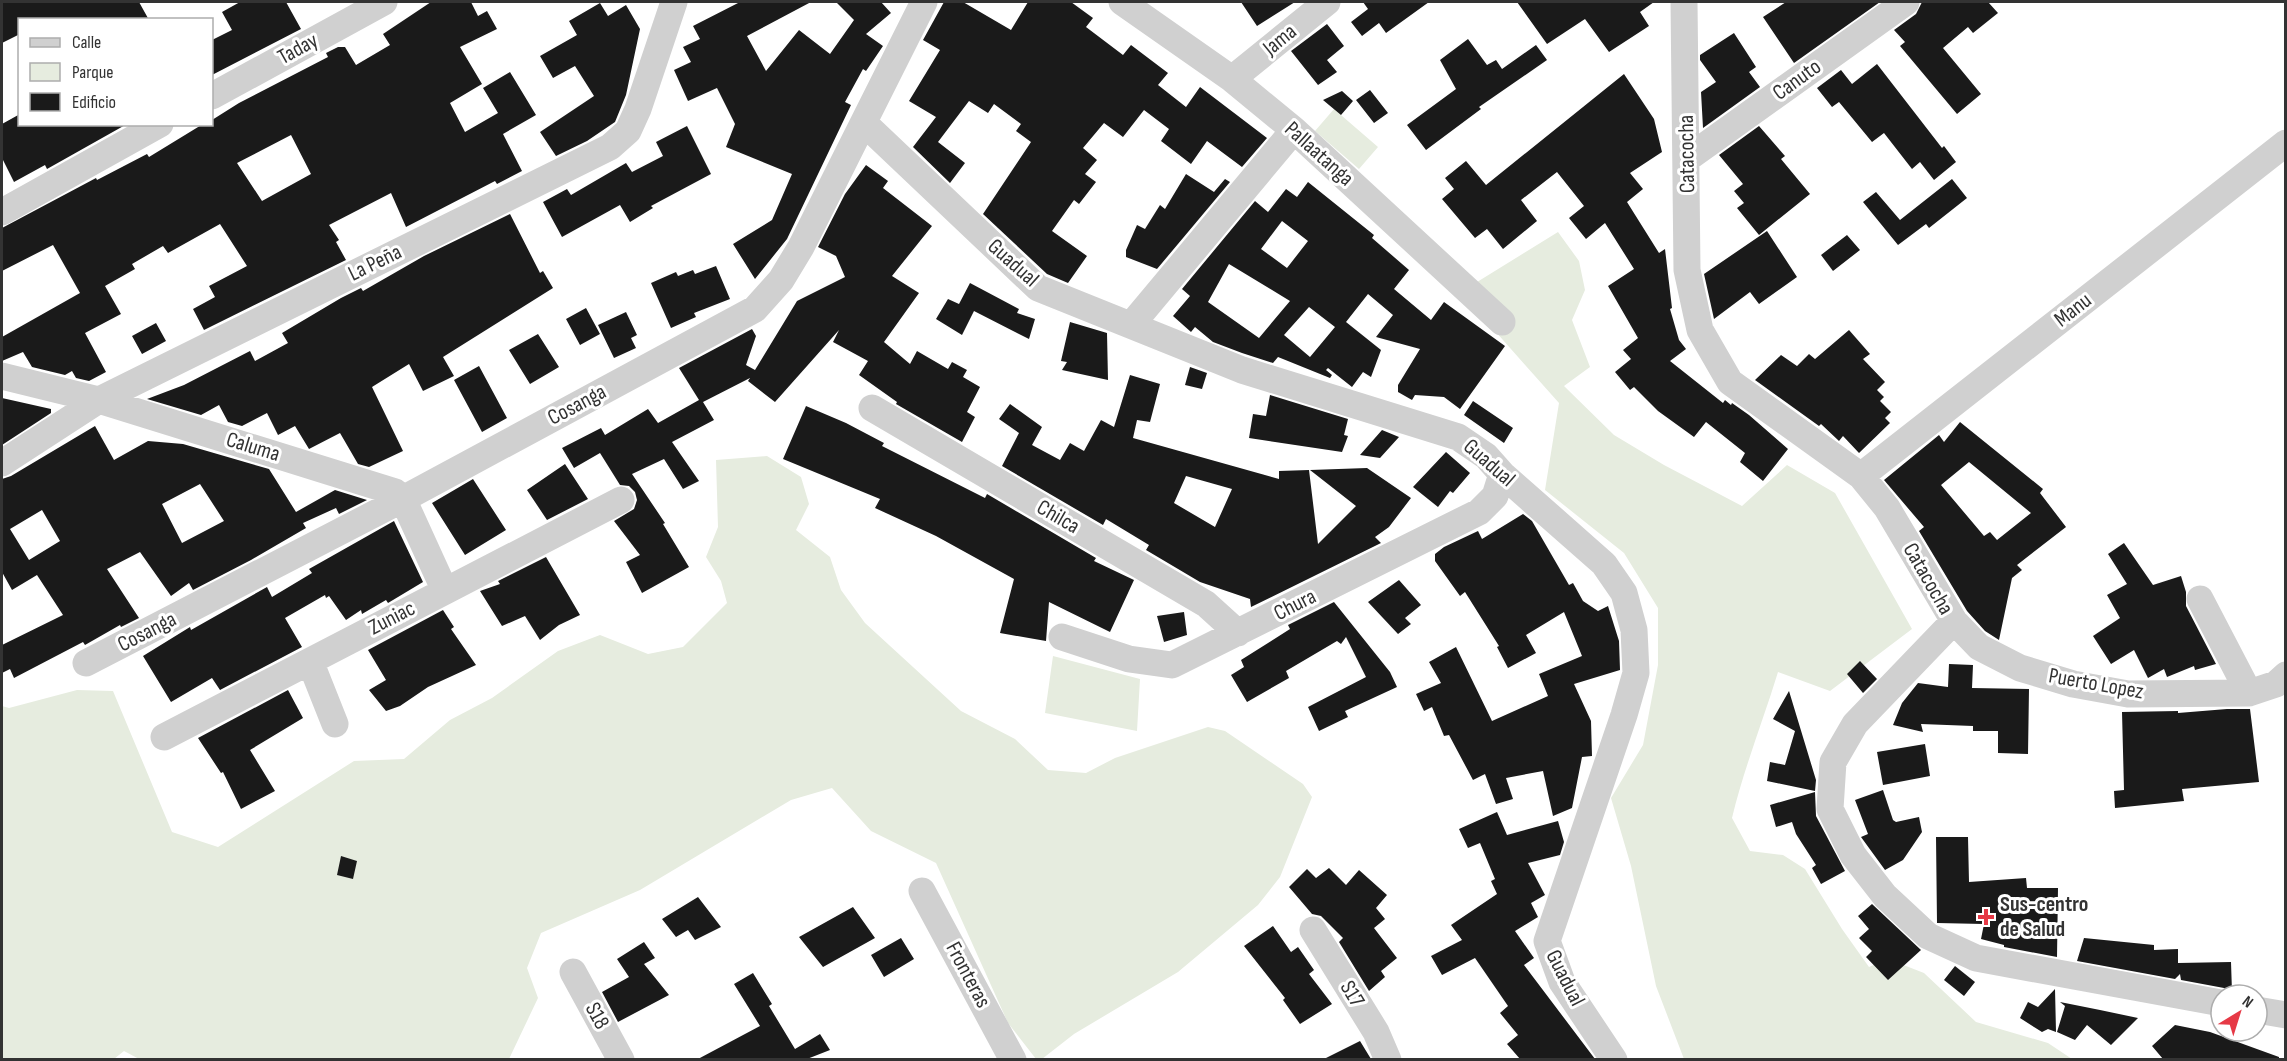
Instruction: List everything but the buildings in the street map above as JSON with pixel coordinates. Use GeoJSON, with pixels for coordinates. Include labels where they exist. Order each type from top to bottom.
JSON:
{"type":"FeatureCollection","features":[{"type":"Feature","properties":{"kind":"street","name":"Taday"},"geometry":{"type":"LineString","coordinates":[[213,95],[384,2]]}},
{"type":"Feature","properties":{"kind":"street","name":"Cosanga"},"geometry":{"type":"LineString","coordinates":[[86,663],[403,499],[755,309],[781,280],[865,124],[924,2]]}},
{"type":"Feature","properties":{"kind":"street","name":"Pallaatanga"},"geometry":{"type":"LineString","coordinates":[[1122,2],[1232,79],[1294,130],[1502,322]]}},
{"type":"Feature","properties":{"kind":"street","name":"Jama"},"geometry":{"type":"LineString","coordinates":[[1232,79],[1327,2]]}},
{"type":"Feature","properties":{"kind":"street","name":"Catacocha"},"geometry":{"type":"LineString","coordinates":[[1684,2],[1688,159],[1687,270],[1700,330],[1730,382],[1861,476],[1887,508],[1954,621],[1855,724],[1833,762],[1830,809],[1853,855],[1885,896],[1928,936],[1976,958],[2209,1001]]}},
{"type":"Feature","properties":{"kind":"street","name":"Canuto"},"geometry":{"type":"LineString","coordinates":[[1688,159],[1906,2]]}},
{"type":"Feature","properties":{"kind":"street","name":"La Peña"},"geometry":{"type":"LineString","coordinates":[[2,463],[99,400],[610,147],[628,131],[638,110],[677,4]]}},
{"type":"Feature","properties":{"kind":"street","name":"Guadual"},"geometry":{"type":"LineString","coordinates":[[865,124],[1038,288],[1242,370],[1458,437],[1486,456],[1502,474],[1604,564],[1624,593],[1634,630],[1636,673],[1624,715],[1547,941],[1563,982],[1614,1059]]}},
{"type":"Feature","properties":{"kind":"street"},"geometry":{"type":"LineString","coordinates":[[2,212],[156,126]]}},
{"type":"Feature","properties":{"kind":"street"},"geometry":{"type":"LineString","coordinates":[[1132,324],[1294,130]]}},
{"type":"Feature","properties":{"kind":"street","name":"Manu"},"geometry":{"type":"LineString","coordinates":[[1861,476],[2286,143]]}},
{"type":"Feature","properties":{"kind":"street","name":"Caluma"},"geometry":{"type":"LineString","coordinates":[[2,376],[99,400],[384,487],[403,499]]}},
{"type":"Feature","properties":{"kind":"street","name":"Chilca"},"geometry":{"type":"LineString","coordinates":[[872,408],[1206,604],[1238,633]]}},
{"type":"Feature","properties":{"kind":"street","name":"Chura"},"geometry":{"type":"LineString","coordinates":[[1062,638],[1129,659],[1172,665],[1479,512],[1495,496],[1502,474]]}},
{"type":"Feature","properties":{"kind":"street"},"geometry":{"type":"LineString","coordinates":[[403,499],[445,591]]}},
{"type":"Feature","properties":{"kind":"street","name":"Zuniac"},"geometry":{"type":"LineString","coordinates":[[164,737],[621,500]]}},
{"type":"Feature","properties":{"kind":"street"},"geometry":{"type":"LineString","coordinates":[[2200,599],[2249,693]]}},
{"type":"Feature","properties":{"kind":"street","name":"Puerto Lopez"},"geometry":{"type":"LineString","coordinates":[[1954,621],[1979,647],[2020,668],[2073,684],[2128,694],[2249,693],[2276,684],[2286,675]]}},
{"type":"Feature","properties":{"kind":"street"},"geometry":{"type":"LineString","coordinates":[[309,661],[335,724]]}},
{"type":"Feature","properties":{"kind":"street","name":"Fronteras"},"geometry":{"type":"LineString","coordinates":[[922,891],[1013,1059]]}},
{"type":"Feature","properties":{"kind":"street","name":"S17"},"geometry":{"type":"LineString","coordinates":[[1313,930],[1376,1032],[1388,1059]]}},
{"type":"Feature","properties":{"kind":"street","name":"S18"},"geometry":{"type":"LineString","coordinates":[[573,972],[621,1059]]}},
{"type":"Feature","properties":{"kind":"street"},"geometry":{"type":"LineString","coordinates":[[2269,1012],[2286,1016]]}},
{"type":"Feature","properties":{"kind":"green space"},"geometry":{"type":"Polygon","coordinates":[[[1334,109],[1378,147],[1359,169],[1315,131],[1334,109]]]}},
{"type":"Feature","properties":{"kind":"green space"},"geometry":{"type":"Polygon","coordinates":[[[1558,232],[1579,261],[1585,290],[1572,320],[1590,367],[1564,386],[1614,435],[1664,465],[1742,506],[1787,465],[1835,493],[1912,629],[1830,691],[1778,672],[1732,818],[1750,851],[1783,855],[1805,869],[1842,929],[1869,967],[1888,959],[1924,973],[1976,1022],[2048,1043],[2072,1059],[1684,1059],[1656,986],[1631,866],[1611,798],[1643,745],[1658,665],[1658,608],[1624,553],[1545,490],[1559,403],[1495,331],[1469,287],[1558,232]]]}},
{"type":"Feature","properties":{"kind":"green space"},"geometry":{"type":"Polygon","coordinates":[[[767,456],[801,477],[809,504],[796,530],[830,557],[841,590],[865,623],[961,711],[1015,739],[1048,770],[1086,773],[1115,758],[1208,727],[1225,731],[1303,784],[1312,797],[1280,877],[1258,905],[1178,972],[1074,1034],[1042,1059],[1036,1059],[1008,1023],[936,863],[871,831],[832,788],[791,800],[640,890],[541,933],[527,968],[538,998],[509,1059],[141,1060],[124,1051],[114,1059],[2,1059],[2,706],[9,708],[77,690],[113,691],[172,832],[218,847],[354,761],[404,759],[450,720],[492,698],[558,651],[600,635],[648,654],[683,647],[727,603],[721,581],[706,557],[718,527],[716,460],[767,456]]]}},
{"type":"Feature","properties":{"kind":"green space"},"geometry":{"type":"Polygon","coordinates":[[[1053,656],[1140,679],[1137,731],[1045,713],[1053,656]]]}},
{"type":"Feature","properties":{"kind":"place","name":"Sus-centro de Salud"},"geometry":{"type":"Point","coordinates":[1986,917]}}]}
